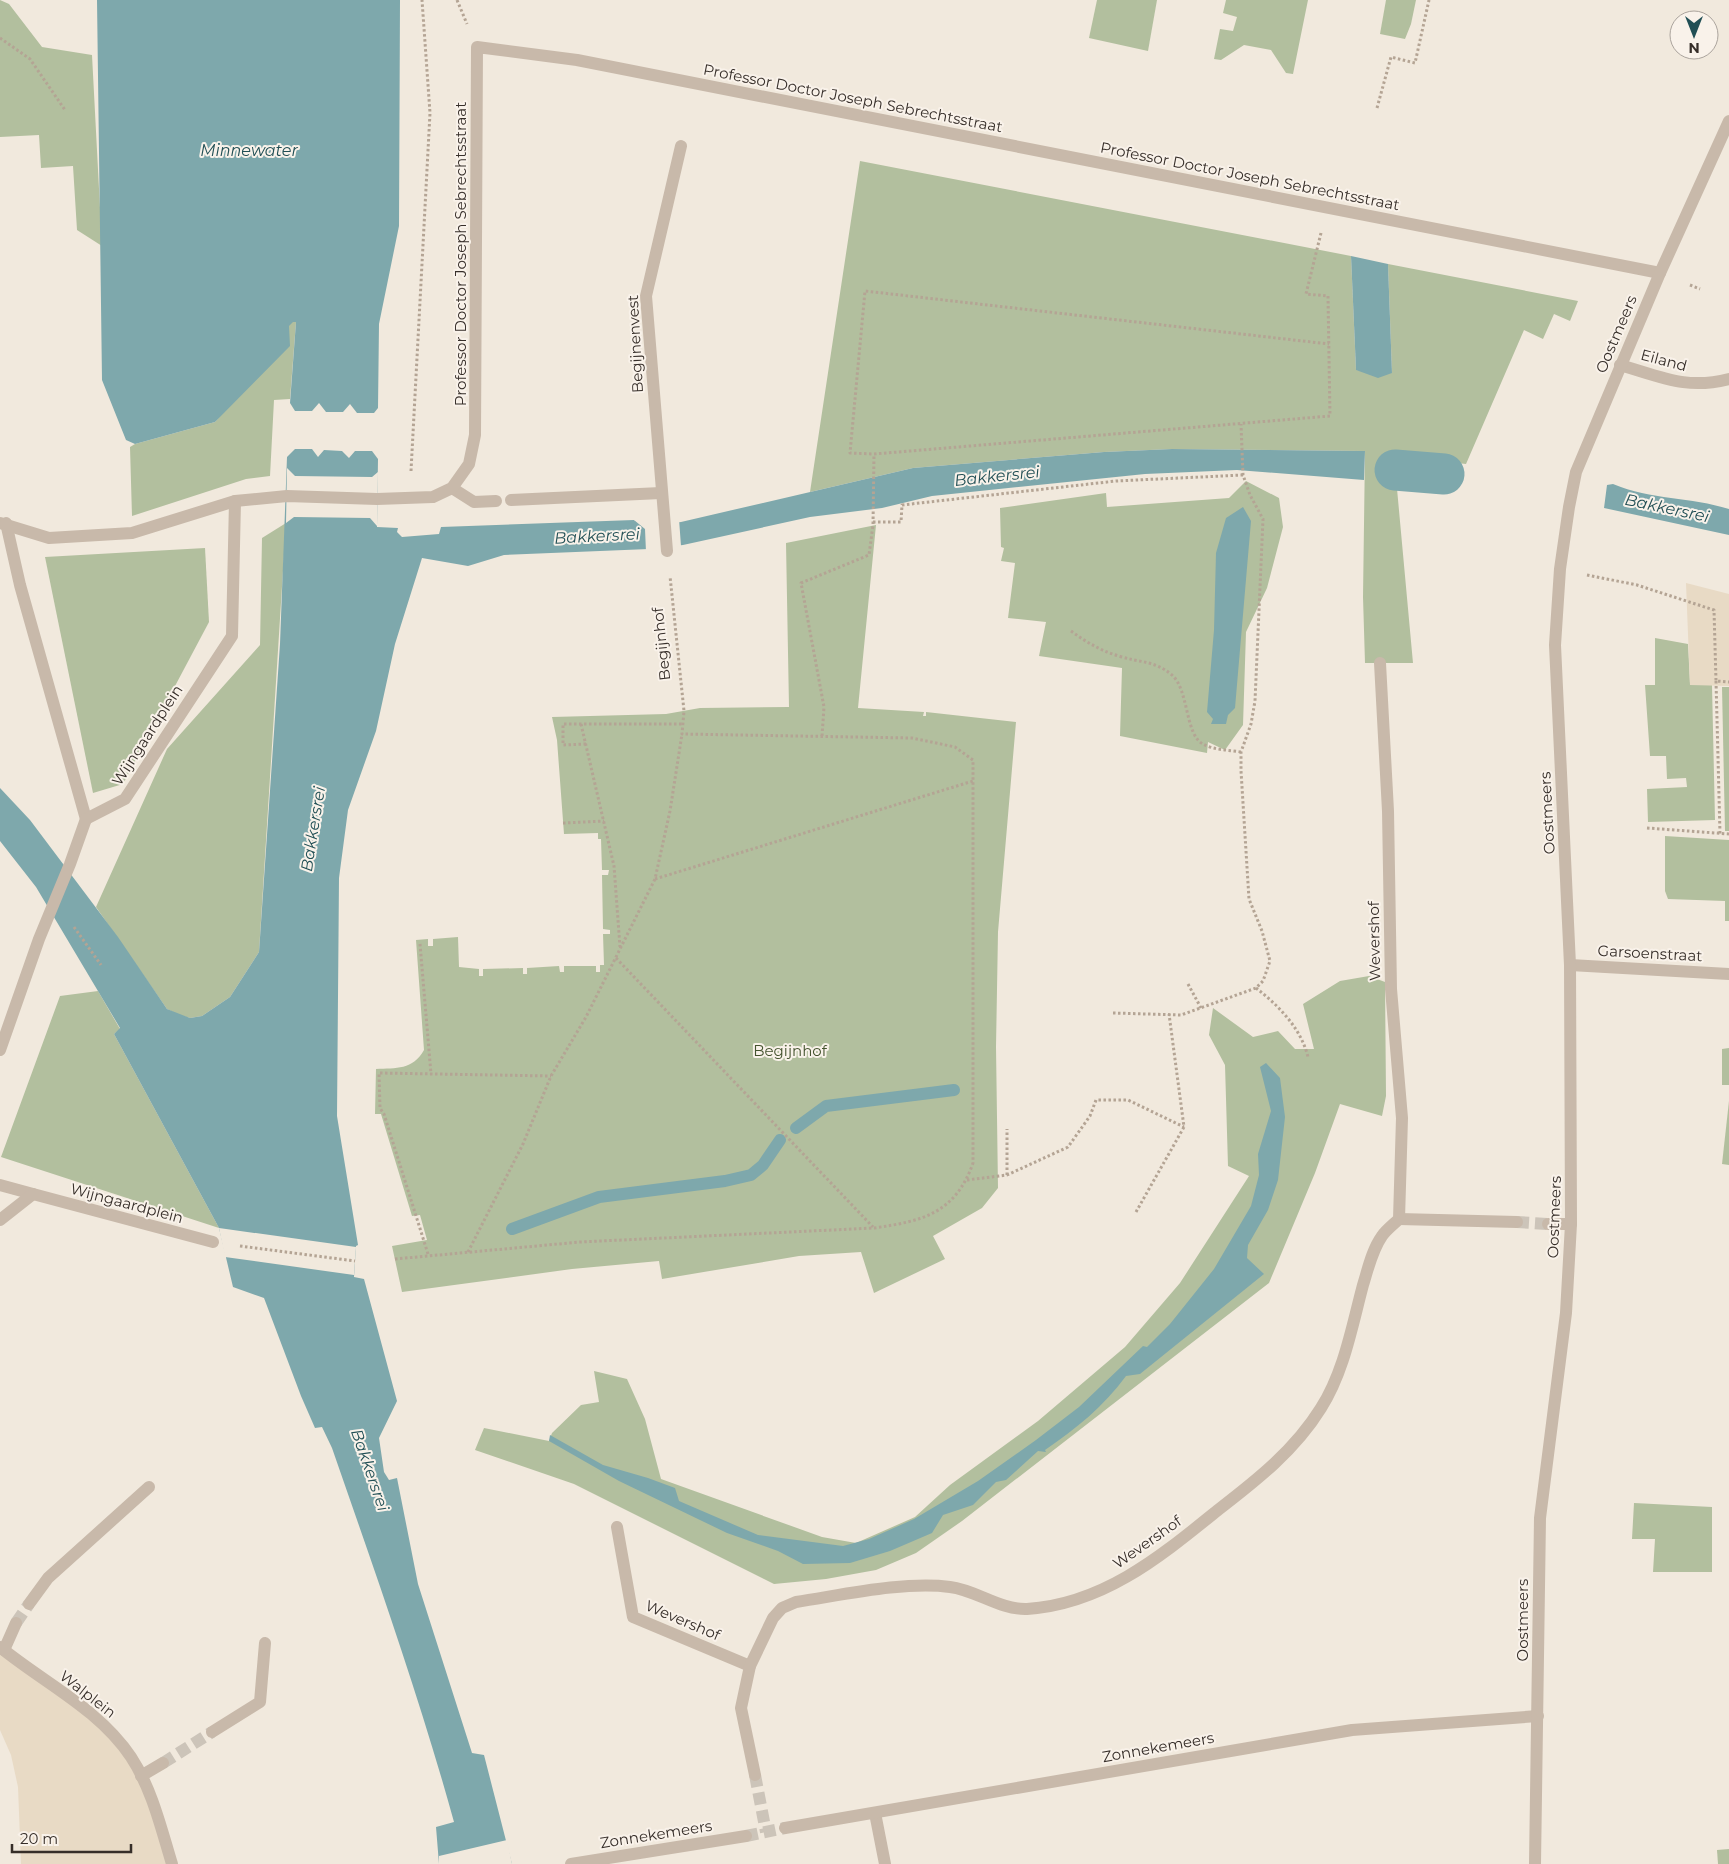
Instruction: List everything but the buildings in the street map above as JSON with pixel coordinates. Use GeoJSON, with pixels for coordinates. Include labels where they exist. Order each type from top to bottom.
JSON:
{"type":"FeatureCollection","features":[{"type":"Feature","properties":{"kind":"street","name":"Professor Doctor Joseph Sebrechtsstraat"},"geometry":{"type":"LineString","coordinates":[[452,488],[470,464],[475,435],[477,47],[577,60],[1660,273]]}},
{"type":"Feature","properties":{"kind":"street","name":"Oostmeers"},"geometry":{"type":"LineString","coordinates":[[1535,1864],[1540,1518],[1566,1312],[1571,1224],[1570,965],[1555,645],[1560,569],[1576,472],[1660,273],[1729,121]]}},
{"type":"Feature","properties":{"kind":"street","name":"Begijnenvest"},"geometry":{"type":"LineString","coordinates":[[667,551],[646,296],[682,146]]}},
{"type":"Feature","properties":{"kind":"street","name":"Eiland"},"geometry":{"type":"LineString","coordinates":[[1620,365],[1688,384],[1708,384],[1729,379]]}},
{"type":"Feature","properties":{"kind":"street"},"geometry":{"type":"LineString","coordinates":[[3,523],[49,538],[132,533],[235,501],[287,496],[409,499],[433,497],[452,488],[474,502],[496,501]]}},
{"type":"Feature","properties":{"kind":"street"},"geometry":{"type":"LineString","coordinates":[[511,500],[661,493]]}},
{"type":"Feature","properties":{"kind":"street","name":"Wijngaardplein"},"geometry":{"type":"LineString","coordinates":[[86,818],[125,799],[232,636],[235,501]]}},
{"type":"Feature","properties":{"kind":"street"},"geometry":{"type":"LineString","coordinates":[[0,1050],[86,818],[3,523]]}},
{"type":"Feature","properties":{"kind":"street","name":"Wevershof"},"geometry":{"type":"LineString","coordinates":[[755,1775],[742,1708],[750,1666],[773,1618],[782,1608],[796,1602],[927,1585],[951,1587],[977,1594],[1003,1606],[1024,1609],[1043,1608],[1074,1602],[1125,1579],[1156,1560],[1249,1486],[1291,1449],[1312,1423],[1328,1398],[1339,1370],[1371,1257],[1382,1236],[1399,1219],[1402,1118],[1391,989],[1388,811],[1380,663]]}},
{"type":"Feature","properties":{"kind":"street","name":"Garsoenstraat"},"geometry":{"type":"LineString","coordinates":[[1570,965],[1729,974]]}},
{"type":"Feature","properties":{"kind":"street","name":"Wijngaardplein"},"geometry":{"type":"LineString","coordinates":[[0,1185],[213,1242]]}},
{"type":"Feature","properties":{"kind":"street"},"geometry":{"type":"LineString","coordinates":[[0,1220],[33,1194]]}},
{"type":"Feature","properties":{"kind":"street"},"geometry":{"type":"LineString","coordinates":[[1399,1219],[1517,1222]]}},
{"type":"Feature","properties":{"kind":"street"},"geometry":{"type":"LineString","coordinates":[[1548,1224],[1571,1224]]}},
{"type":"Feature","properties":{"kind":"street"},"geometry":{"type":"LineString","coordinates":[[29,1604],[48,1578],[149,1487]]}},
{"type":"Feature","properties":{"kind":"street","name":"Wevershof"},"geometry":{"type":"LineString","coordinates":[[617,1527],[633,1617],[750,1666]]}},
{"type":"Feature","properties":{"kind":"street"},"geometry":{"type":"LineString","coordinates":[[2,1648],[16,1623]]}},
{"type":"Feature","properties":{"kind":"street"},"geometry":{"type":"LineString","coordinates":[[212,1732],[260,1702],[264,1643]]}},
{"type":"Feature","properties":{"kind":"street","name":"Walplein"},"geometry":{"type":"LineString","coordinates":[[2,1648],[87,1710],[112,1733],[131,1757],[151,1795],[172,1864]]}},
{"type":"Feature","properties":{"kind":"street","name":"Zonnekemeers"},"geometry":{"type":"LineString","coordinates":[[785,1828],[1352,1730],[1538,1716]]}},
{"type":"Feature","properties":{"kind":"street"},"geometry":{"type":"LineString","coordinates":[[141,1776],[163,1763]]}},
{"type":"Feature","properties":{"kind":"street"},"geometry":{"type":"LineString","coordinates":[[875,1813],[885,1864]]}},
{"type":"Feature","properties":{"kind":"street","name":"Zonnekemeers"},"geometry":{"type":"LineString","coordinates":[[571,1864],[746,1836]]}},
{"type":"Feature","properties":{"kind":"path"},"geometry":{"type":"LineString","coordinates":[[409,499],[424,254],[430,113],[422,0]]}},
{"type":"Feature","properties":{"kind":"path"},"geometry":{"type":"LineString","coordinates":[[1377,108],[1391,57],[1415,63],[1429,0]]}},
{"type":"Feature","properties":{"kind":"path"},"geometry":{"type":"LineString","coordinates":[[0,38],[30,59],[65,110]]}},
{"type":"Feature","properties":{"kind":"path"},"geometry":{"type":"LineString","coordinates":[[1326,207],[1306,294],[1328,296],[1329,344],[1330,416],[874,454],[850,453],[865,291],[1329,344]]}},
{"type":"Feature","properties":{"kind":"path"},"geometry":{"type":"LineString","coordinates":[[1690,285],[1700,289]]}},
{"type":"Feature","properties":{"kind":"path"},"geometry":{"type":"LineString","coordinates":[[1113,1014],[1180,1015],[1256,988],[1263,981],[1270,961],[1262,931],[1249,899],[1240,752],[1251,724],[1255,700],[1263,519],[1250,495],[1243,475],[1240,424]]}},
{"type":"Feature","properties":{"kind":"path"},"geometry":{"type":"LineString","coordinates":[[822,736],[824,707],[801,582],[868,555],[874,514],[874,454]]}},
{"type":"Feature","properties":{"kind":"path"},"geometry":{"type":"LineString","coordinates":[[873,522],[902,522],[902,505],[1116,481],[1243,475]]}},
{"type":"Feature","properties":{"kind":"path","name":"Begijnhof"},"geometry":{"type":"LineString","coordinates":[[468,1252],[523,1144],[551,1076],[586,1018],[655,879],[670,811],[683,724],[682,696],[667,551]]}},
{"type":"Feature","properties":{"kind":"path"},"geometry":{"type":"LineString","coordinates":[[1560,569],[1637,585],[1714,610],[1720,834]]}},
{"type":"Feature","properties":{"kind":"path"},"geometry":{"type":"LineString","coordinates":[[1071,631],[1086,643],[1118,656],[1159,664],[1175,677],[1182,691],[1195,736],[1202,744],[1240,752]]}},
{"type":"Feature","properties":{"kind":"path"},"geometry":{"type":"LineString","coordinates":[[1716,681],[1729,682]]}},
{"type":"Feature","properties":{"kind":"path"},"geometry":{"type":"LineString","coordinates":[[586,744],[563,745],[563,724],[683,724]]}},
{"type":"Feature","properties":{"kind":"path"},"geometry":{"type":"LineString","coordinates":[[581,724],[614,866],[620,949]]}},
{"type":"Feature","properties":{"kind":"path"},"geometry":{"type":"LineString","coordinates":[[395,1259],[428,1254],[580,1242],[874,1228],[910,1223],[932,1215],[948,1204],[967,1180],[973,1163],[973,760],[955,747],[912,738],[682,734]]}},
{"type":"Feature","properties":{"kind":"path"},"geometry":{"type":"LineString","coordinates":[[655,879],[973,781]]}},
{"type":"Feature","properties":{"kind":"path"},"geometry":{"type":"LineString","coordinates":[[563,823],[604,821]]}},
{"type":"Feature","properties":{"kind":"path"},"geometry":{"type":"LineString","coordinates":[[1648,828],[1729,834]]}},
{"type":"Feature","properties":{"kind":"path"},"geometry":{"type":"LineString","coordinates":[[72,924],[101,965]]}},
{"type":"Feature","properties":{"kind":"path"},"geometry":{"type":"LineString","coordinates":[[420,944],[431,1074]]}},
{"type":"Feature","properties":{"kind":"path"},"geometry":{"type":"LineString","coordinates":[[616,958],[874,1228]]}},
{"type":"Feature","properties":{"kind":"path"},"geometry":{"type":"LineString","coordinates":[[1188,984],[1200,1008]]}},
{"type":"Feature","properties":{"kind":"path"},"geometry":{"type":"LineString","coordinates":[[1256,988],[1286,1015],[1305,1044],[1308,1057]]}},
{"type":"Feature","properties":{"kind":"path"},"geometry":{"type":"LineString","coordinates":[[1136,1212],[1184,1127],[1169,1014]]}},
{"type":"Feature","properties":{"kind":"path"},"geometry":{"type":"LineString","coordinates":[[428,1254],[384,1114],[380,1108],[379,1073],[551,1076]]}},
{"type":"Feature","properties":{"kind":"path"},"geometry":{"type":"LineString","coordinates":[[967,1180],[1007,1175],[1068,1147],[1090,1116],[1096,1100],[1128,1100],[1184,1127]]}},
{"type":"Feature","properties":{"kind":"path"},"geometry":{"type":"LineString","coordinates":[[1007,1129],[1007,1175]]}},
{"type":"Feature","properties":{"kind":"path"},"geometry":{"type":"LineString","coordinates":[[213,1242],[355,1262]]}},
{"type":"Feature","properties":{"kind":"green space"},"geometry":{"type":"Polygon","coordinates":[[[0,0],[9,4],[42,47],[92,55],[102,246],[77,230],[73,166],[41,168],[39,135],[0,137],[0,0]]]}},
{"type":"Feature","properties":{"kind":"green space"},"geometry":{"type":"Polygon","coordinates":[[[1097,0],[1157,0],[1148,51],[1089,38],[1097,0]]]}},
{"type":"Feature","properties":{"kind":"green space"},"geometry":{"type":"Polygon","coordinates":[[[1226,0],[1308,0],[1293,74],[1286,73],[1271,50],[1244,45],[1221,60],[1214,59],[1220,29],[1233,31],[1237,17],[1223,13],[1226,0]]]}},
{"type":"Feature","properties":{"kind":"green space"},"geometry":{"type":"Polygon","coordinates":[[[1386,0],[1416,0],[1411,24],[1405,39],[1380,34],[1386,0]]]}},
{"type":"Feature","properties":{"kind":"green space"},"geometry":{"type":"Polygon","coordinates":[[[860,161],[1351,256],[1356,370],[1392,373],[1388,264],[1578,301],[1570,321],[1554,314],[1543,339],[1524,330],[1466,464],[1394,456],[1413,663],[1365,663],[1363,597],[1365,451],[1172,449],[1104,452],[913,468],[810,492],[860,161]]]}},
{"type":"Feature","properties":{"kind":"green space"},"geometry":{"type":"Polygon","coordinates":[[[292,322],[296,322],[290,399],[274,400],[270,476],[246,479],[132,516],[130,447],[215,422],[288,337],[289,325],[292,322]]]}},
{"type":"Feature","properties":{"kind":"green space"},"geometry":{"type":"Polygon","coordinates":[[[1246,481],[1279,498],[1283,527],[1267,588],[1246,632],[1243,725],[1225,750],[1208,742],[1207,753],[1120,736],[1122,668],[1039,656],[1046,622],[1008,618],[1015,563],[1001,561],[1004,548],[1001,547],[1000,508],[1106,493],[1107,507],[1229,498],[1246,481]]]}},
{"type":"Feature","properties":{"kind":"green space"},"geometry":{"type":"Polygon","coordinates":[[[286,523],[259,952],[230,997],[202,1016],[190,1018],[167,1009],[96,907],[167,749],[260,645],[262,538],[286,523]]]}},
{"type":"Feature","properties":{"kind":"green space","name":"Begijnhof"},"geometry":{"type":"Polygon","coordinates":[[[876,525],[858,708],[924,712],[923,716],[926,716],[926,712],[1016,722],[998,932],[996,1047],[998,1188],[982,1208],[933,1236],[945,1259],[874,1293],[861,1252],[799,1256],[662,1279],[659,1261],[572,1269],[402,1292],[392,1246],[427,1240],[420,1215],[412,1216],[381,1114],[375,1114],[376,1069],[397,1068],[409,1065],[420,1057],[424,1050],[416,940],[428,939],[428,946],[433,946],[433,939],[458,937],[459,967],[479,969],[479,976],[483,976],[483,969],[523,968],[523,974],[527,974],[527,968],[559,966],[560,972],[564,972],[564,966],[596,966],[596,972],[600,972],[600,965],[604,965],[603,934],[610,934],[610,930],[603,929],[602,875],[608,875],[609,870],[602,870],[601,839],[598,839],[598,833],[564,834],[557,740],[552,717],[666,714],[700,708],[789,707],[786,543],[876,525]]]}},
{"type":"Feature","properties":{"kind":"green space"},"geometry":{"type":"Polygon","coordinates":[[[205,548],[209,622],[123,784],[93,793],[45,557],[205,548]]]}},
{"type":"Feature","properties":{"kind":"green space"},"geometry":{"type":"Polygon","coordinates":[[[1655,638],[1688,644],[1690,684],[1712,685],[1715,820],[1648,822],[1647,789],[1687,787],[1686,778],[1667,779],[1666,756],[1650,756],[1645,685],[1655,685],[1655,638]]]}},
{"type":"Feature","properties":{"kind":"green space"},"geometry":{"type":"Polygon","coordinates":[[[1722,687],[1729,687],[1729,831],[1725,831],[1722,687]]]}},
{"type":"Feature","properties":{"kind":"green space"},"geometry":{"type":"Polygon","coordinates":[[[1665,836],[1729,840],[1729,921],[1725,921],[1725,901],[1668,899],[1665,891],[1665,836]]]}},
{"type":"Feature","properties":{"kind":"green space"},"geometry":{"type":"Polygon","coordinates":[[[1369,976],[1385,982],[1386,1096],[1382,1116],[1340,1104],[1315,1173],[1269,1283],[962,1521],[916,1553],[876,1570],[826,1579],[774,1584],[574,1484],[475,1450],[484,1428],[549,1441],[552,1433],[581,1405],[599,1402],[594,1371],[627,1379],[645,1419],[661,1479],[822,1537],[856,1543],[915,1517],[950,1485],[1038,1421],[1125,1347],[1180,1283],[1249,1176],[1228,1166],[1225,1065],[1209,1035],[1213,1008],[1253,1037],[1278,1031],[1295,1049],[1314,1049],[1303,1004],[1340,981],[1369,976]]]}},
{"type":"Feature","properties":{"kind":"green space"},"geometry":{"type":"Polygon","coordinates":[[[98,991],[120,1029],[114,1034],[219,1228],[1,1157],[60,996],[98,991]]]}},
{"type":"Feature","properties":{"kind":"green space"},"geometry":{"type":"Polygon","coordinates":[[[1729,1048],[1729,1085],[1722,1085],[1722,1049],[1729,1048]]]}},
{"type":"Feature","properties":{"kind":"green space"},"geometry":{"type":"Polygon","coordinates":[[[1729,1101],[1729,1165],[1722,1164],[1729,1101]]]}},
{"type":"Feature","properties":{"kind":"green space"},"geometry":{"type":"Polygon","coordinates":[[[1634,1503],[1712,1507],[1712,1572],[1653,1572],[1655,1539],[1632,1539],[1634,1503]]]}},
{"type":"Feature","properties":{"kind":"green space"},"geometry":{"type":"Polygon","coordinates":[[[1729,1849],[1729,1864],[1718,1864],[1717,1850],[1729,1849]]]}},
{"type":"Feature","properties":{"kind":"shaded area"},"geometry":{"type":"Polygon","coordinates":[[[1686,583],[1729,594],[1729,686],[1690,685],[1686,583]]]}},
{"type":"Feature","properties":{"kind":"shaded area"},"geometry":{"type":"Polygon","coordinates":[[[0,1647],[87,1710],[131,1757],[172,1864],[21,1864],[18,1787],[11,1755],[0,1730],[0,1647]]]}},
{"type":"Feature","properties":{"kind":"water","name":"Minnewater"},"geometry":{"type":"Polygon","coordinates":[[[97,0],[400,0],[399,226],[379,324],[378,408],[374,413],[357,413],[350,404],[343,412],[326,412],[319,403],[312,411],[295,411],[290,403],[296,322],[293,322],[289,326],[290,346],[215,422],[135,444],[126,440],[102,380],[97,0]]]}},
{"type":"Feature","properties":{"kind":"water"},"geometry":{"type":"Polygon","coordinates":[[[1351,256],[1388,264],[1392,373],[1378,378],[1356,370],[1351,256]]]}},
{"type":"Feature","properties":{"kind":"water"},"geometry":{"type":"Polygon","coordinates":[[[295,449],[312,449],[318,457],[324,450],[342,451],[349,458],[355,451],[372,451],[378,459],[377,527],[398,528],[397,532],[402,537],[439,534],[441,527],[634,520],[645,526],[681,522],[913,468],[1104,452],[1172,449],[1365,451],[1364,480],[1237,470],[1145,474],[932,496],[882,508],[810,517],[683,545],[649,549],[504,555],[468,566],[422,558],[395,644],[376,731],[348,810],[339,878],[337,1116],[358,1245],[356,1246],[354,1277],[364,1279],[397,1401],[379,1438],[384,1472],[389,1480],[397,1478],[418,1584],[472,1753],[484,1755],[512,1864],[439,1864],[436,1827],[454,1822],[411,1681],[332,1448],[322,1427],[315,1428],[264,1298],[233,1287],[219,1228],[114,1034],[120,1028],[36,887],[0,841],[0,788],[30,820],[118,937],[167,1009],[190,1018],[202,1016],[230,997],[259,952],[280,644],[287,457],[295,449]]]}},
{"type":"Feature","properties":{"kind":"water"},"geometry":{"type":"Polygon","coordinates":[[[1613,484],[1642,493],[1700,502],[1729,509],[1729,535],[1604,508],[1607,485],[1613,484]]]}},
{"type":"Feature","properties":{"kind":"water"},"geometry":{"type":"Polygon","coordinates":[[[1243,507],[1251,521],[1235,708],[1228,715],[1226,724],[1211,724],[1213,719],[1207,712],[1214,630],[1216,553],[1226,518],[1243,507]]]}},
{"type":"Feature","properties":{"kind":"water"},"geometry":{"type":"Polygon","coordinates":[[[1266,1063],[1280,1078],[1285,1117],[1278,1180],[1268,1210],[1248,1245],[1247,1258],[1264,1274],[1140,1374],[1126,1376],[1099,1407],[1068,1434],[1045,1450],[1046,1452],[1038,1451],[1006,1480],[996,1482],[973,1505],[943,1515],[932,1533],[890,1551],[850,1563],[803,1564],[778,1551],[727,1533],[619,1481],[549,1441],[550,1435],[603,1465],[675,1488],[679,1501],[758,1535],[843,1546],[869,1539],[914,1519],[978,1481],[1079,1407],[1143,1346],[1147,1347],[1170,1324],[1214,1269],[1251,1206],[1259,1175],[1258,1154],[1271,1111],[1260,1067],[1266,1063]]]}},
{"type":"Feature","properties":{"kind":"pier"},"geometry":{"type":"Polygon","coordinates":[[[287,468],[295,476],[372,477],[378,472],[377,526],[370,518],[294,517],[286,523],[287,468]]]}},
{"type":"Feature","properties":{"kind":"pier"},"geometry":{"type":"Polygon","coordinates":[[[637,519],[645,524],[679,519],[681,546],[646,552],[645,529],[634,520],[637,519]]]}},
{"type":"Feature","properties":{"kind":"pier"},"geometry":{"type":"Polygon","coordinates":[[[219,1228],[356,1247],[354,1275],[225,1257],[219,1228]]]}},
{"type":"Feature","properties":{"kind":"pier"},"geometry":{"type":"Polygon","coordinates":[[[507,1840],[512,1864],[439,1864],[439,1856],[507,1840]]]}},
{"type":"Feature","properties":{"kind":"waterway","name":"Bakkersrei"},"geometry":{"type":"LineString","coordinates":[[1395,470],[1444,474]]}},
{"type":"Feature","properties":{"kind":"waterway"},"geometry":{"type":"LineString","coordinates":[[796,1128],[826,1106],[954,1090]]}},
{"type":"Feature","properties":{"kind":"waterway"},"geometry":{"type":"LineString","coordinates":[[512,1229],[599,1197],[725,1181],[751,1175],[763,1165],[780,1140]]}},
{"type":"Feature","properties":{"kind":"tunnel"},"geometry":{"type":"LineString","coordinates":[[1517,1222],[1548,1224]]}},
{"type":"Feature","properties":{"kind":"tunnel"},"geometry":{"type":"LineString","coordinates":[[16,1623],[29,1604]]}},
{"type":"Feature","properties":{"kind":"tunnel"},"geometry":{"type":"LineString","coordinates":[[163,1763],[212,1732]]}},
{"type":"Feature","properties":{"kind":"tunnel"},"geometry":{"type":"LineString","coordinates":[[755,1775],[766,1832]]}},
{"type":"Feature","properties":{"kind":"tunnel"},"geometry":{"type":"LineString","coordinates":[[746,1836],[785,1828]]}}]}
